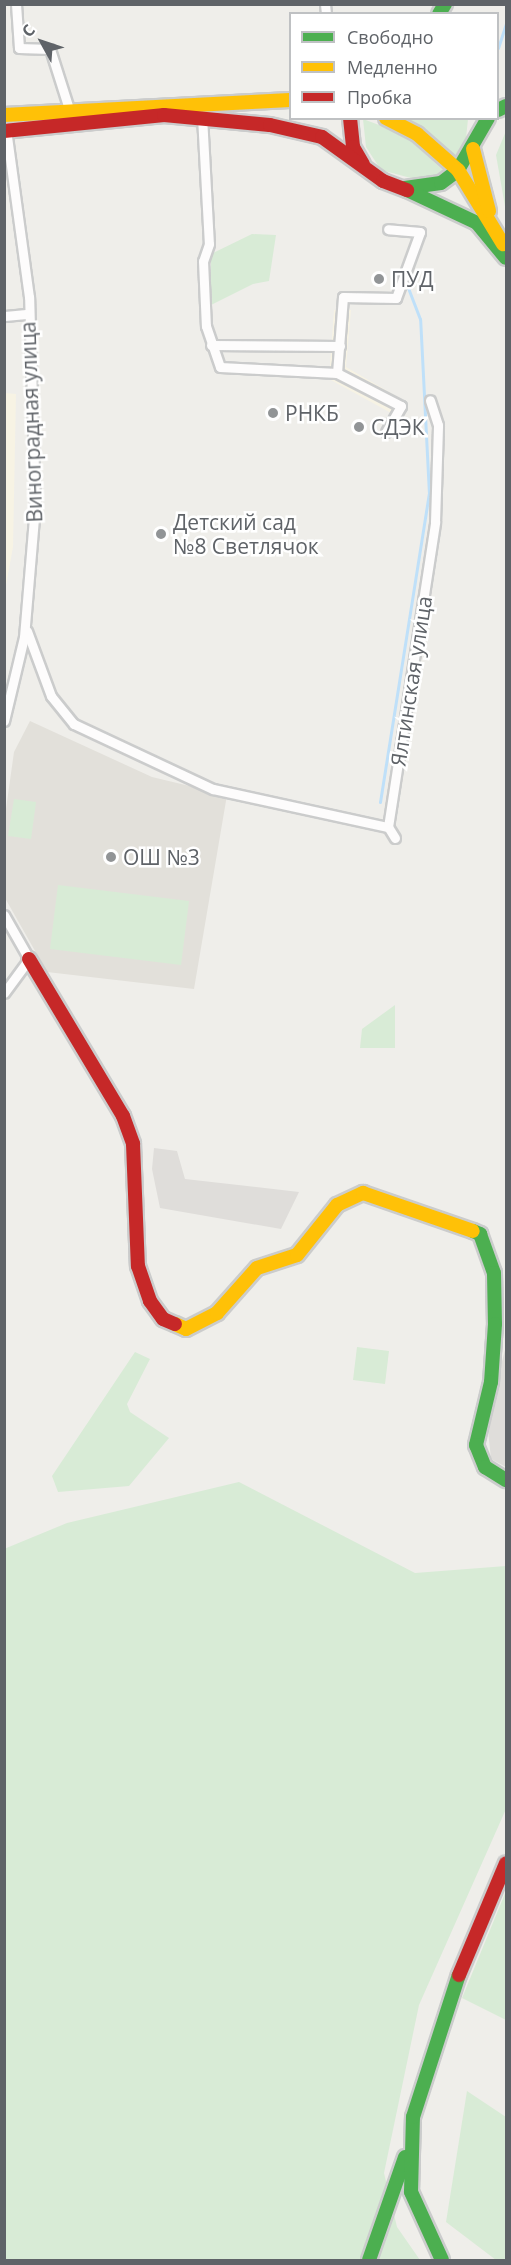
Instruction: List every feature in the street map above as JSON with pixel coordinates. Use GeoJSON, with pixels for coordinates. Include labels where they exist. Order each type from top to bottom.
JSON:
{"type":"FeatureCollection","features":[{"type":"Feature","properties":{"kind":"main road"},"geometry":{"type":"LineString","coordinates":[[4,115],[289,100]]}},
{"type":"Feature","properties":{"kind":"main road"},"geometry":{"type":"LineString","coordinates":[[5,128],[121,115],[202,118],[270,125],[322,137],[368,170],[401,188],[469,218],[507,258]]}},
{"type":"Feature","properties":{"kind":"main road"},"geometry":{"type":"LineString","coordinates":[[350,120],[353,147],[368,170]]}},
{"type":"Feature","properties":{"kind":"main road"},"geometry":{"type":"LineString","coordinates":[[390,120],[417,134],[458,170],[493,222],[507,252]]}},
{"type":"Feature","properties":{"kind":"main road"},"geometry":{"type":"LineString","coordinates":[[476,120],[474,144],[493,222]]}},
{"type":"Feature","properties":{"kind":"main road"},"geometry":{"type":"LineString","coordinates":[[401,188],[441,183],[458,170],[487,120]]}},
{"type":"Feature","properties":{"kind":"main road"},"geometry":{"type":"LineString","coordinates":[[29,959],[123,1116],[132,1144],[138,1266],[150,1302],[163,1319],[186,1329],[217,1313],[257,1268],[297,1255],[337,1204],[363,1193],[480,1234],[494,1273],[495,1324],[493,1373],[476,1445],[484,1467],[507,1480]]}},
{"type":"Feature","properties":{"kind":"main road"},"geometry":{"type":"LineString","coordinates":[[369,2260],[409,2145],[430,2055],[469,1944],[507,1863]]}},
{"type":"Feature","properties":{"kind":"main road"},"geometry":{"type":"LineString","coordinates":[[409,2145],[411,2192],[442,2260]]}},
{"type":"Feature","properties":{"kind":"street"},"geometry":{"type":"LineString","coordinates":[[16,4],[20,48],[50,49],[69,110]]}},
{"type":"Feature","properties":{"kind":"street"},"geometry":{"type":"LineString","coordinates":[[202,103],[209,244],[203,261],[211,345],[220,368],[338,373],[401,406],[386,432]]}},
{"type":"Feature","properties":{"kind":"street","name":"Виноградная улица"},"geometry":{"type":"LineString","coordinates":[[4,721],[25,627],[35,507],[27,314],[5,128]]}},
{"type":"Feature","properties":{"kind":"street"},"geometry":{"type":"LineString","coordinates":[[338,373],[343,297],[396,298],[420,232],[388,229]]}},
{"type":"Feature","properties":{"kind":"street"},"geometry":{"type":"LineString","coordinates":[[4,316],[27,314]]}},
{"type":"Feature","properties":{"kind":"street"},"geometry":{"type":"LineString","coordinates":[[211,345],[340,346]]}},
{"type":"Feature","properties":{"kind":"street","name":"Ялтинская улица"},"geometry":{"type":"LineString","coordinates":[[388,827],[435,522],[438,425],[430,400]]}},
{"type":"Feature","properties":{"kind":"street"},"geometry":{"type":"LineString","coordinates":[[25,627],[51,696],[74,724],[213,789],[368,820],[388,827],[395,838]]}},
{"type":"Feature","properties":{"kind":"street"},"geometry":{"type":"LineString","coordinates":[[4,915],[29,959],[4,993]]}},
{"type":"Feature","properties":{"kind":"shaded area"},"geometry":{"type":"Polygon","coordinates":[[[334,310],[351,310],[346,367],[403,400],[393,414],[329,379],[334,310]]]}},
{"type":"Feature","properties":{"kind":"shaded area"},"geometry":{"type":"Polygon","coordinates":[[[5,393],[16,394],[13,547],[5,591],[5,393]]]}},
{"type":"Feature","properties":{"kind":"shaded area","name":"ОШ №3"},"geometry":{"type":"Polygon","coordinates":[[[30,721],[152,777],[227,795],[194,989],[47,972],[5,898],[5,816],[14,752],[30,721]]]}},
{"type":"Feature","properties":{"kind":"shaded area"},"geometry":{"type":"Polygon","coordinates":[[[154,1148],[177,1151],[185,1179],[299,1192],[281,1229],[160,1208],[152,1169],[154,1148]]]}},
{"type":"Feature","properties":{"kind":"shaded area"},"geometry":{"type":"Polygon","coordinates":[[[506,1346],[506,1467],[491,1459],[487,1420],[506,1346]]]}},
{"type":"Feature","properties":{"kind":"green space"},"geometry":{"type":"Polygon","coordinates":[[[363,120],[403,134],[444,171],[422,181],[381,170],[366,147],[363,120]]]}},
{"type":"Feature","properties":{"kind":"green space"},"geometry":{"type":"Polygon","coordinates":[[[405,120],[468,120],[465,148],[458,158],[405,120]]]}},
{"type":"Feature","properties":{"kind":"green space"},"geometry":{"type":"Polygon","coordinates":[[[506,131],[506,212],[496,155],[506,131]]]}},
{"type":"Feature","properties":{"kind":"green space"},"geometry":{"type":"Polygon","coordinates":[[[252,234],[276,235],[269,281],[253,284],[211,305],[211,254],[252,234]]]}},
{"type":"Feature","properties":{"kind":"green space"},"geometry":{"type":"Polygon","coordinates":[[[14,799],[36,802],[31,839],[8,836],[14,799]]]}},
{"type":"Feature","properties":{"kind":"green space"},"geometry":{"type":"Polygon","coordinates":[[[58,885],[189,901],[181,965],[50,949],[58,885]]]}},
{"type":"Feature","properties":{"kind":"green space"},"geometry":{"type":"Polygon","coordinates":[[[395,1005],[395,1048],[360,1048],[362,1029],[395,1005]]]}},
{"type":"Feature","properties":{"kind":"green space"},"geometry":{"type":"Polygon","coordinates":[[[357,1347],[389,1351],[385,1384],[353,1380],[357,1347]]]}},
{"type":"Feature","properties":{"kind":"green space"},"geometry":{"type":"Polygon","coordinates":[[[135,1352],[150,1359],[127,1404],[130,1412],[169,1438],[129,1486],[58,1492],[52,1476],[135,1352]]]}},
{"type":"Feature","properties":{"kind":"green space"},"geometry":{"type":"Polygon","coordinates":[[[239,1482],[415,1573],[506,1566],[506,1809],[419,2005],[384,2173],[397,2227],[420,2260],[5,2260],[4,1549],[67,1523],[239,1482]]]}},
{"type":"Feature","properties":{"kind":"green space"},"geometry":{"type":"Polygon","coordinates":[[[506,1891],[506,2020],[462,1998],[506,1891]]]}},
{"type":"Feature","properties":{"kind":"green space"},"geometry":{"type":"Polygon","coordinates":[[[467,2091],[506,2117],[506,2260],[496,2260],[446,2222],[467,2091]]]}},
{"type":"Feature","properties":{"kind":"waterway"},"geometry":{"type":"LineString","coordinates":[[499,45],[506,24]]}},
{"type":"Feature","properties":{"kind":"waterway"},"geometry":{"type":"LineString","coordinates":[[380,802],[429,494],[420,319],[408,288]]}},
{"type":"Feature","properties":{"kind":"traffic: fast"},"geometry":{"type":"LineString","coordinates":[[440,12],[445,4]]}},
{"type":"Feature","properties":{"kind":"traffic: fast"},"geometry":{"type":"LineString","coordinates":[[499,110],[506,106]]}},
{"type":"Feature","properties":{"kind":"traffic: fast"},"geometry":{"type":"LineString","coordinates":[[405,188],[441,183],[458,170],[487,120]]}},
{"type":"Feature","properties":{"kind":"traffic: fast"},"geometry":{"type":"LineString","coordinates":[[407,190],[477,223],[506,258]]}},
{"type":"Feature","properties":{"kind":"traffic: fast"},"geometry":{"type":"LineString","coordinates":[[473,1231],[480,1234],[494,1273],[495,1324],[491,1382],[476,1445],[485,1467],[506,1480]]}},
{"type":"Feature","properties":{"kind":"traffic: fast"},"geometry":{"type":"LineString","coordinates":[[442,2260],[411,2192],[413,2117],[459,1975]]}},
{"type":"Feature","properties":{"kind":"traffic: fast"},"geometry":{"type":"LineString","coordinates":[[369,2260],[405,2157]]}},
{"type":"Feature","properties":{"kind":"traffic: slow"},"geometry":{"type":"LineString","coordinates":[[4,115],[289,100]]}},
{"type":"Feature","properties":{"kind":"traffic: slow"},"geometry":{"type":"LineString","coordinates":[[390,120],[417,134],[458,170],[503,244]]}},
{"type":"Feature","properties":{"kind":"traffic: slow"},"geometry":{"type":"LineString","coordinates":[[473,149],[489,211]]}},
{"type":"Feature","properties":{"kind":"traffic: slow"},"geometry":{"type":"LineString","coordinates":[[175,1324],[186,1329],[217,1313],[257,1268],[297,1255],[337,1205],[363,1193],[473,1231]]}},
{"type":"Feature","properties":{"kind":"traffic: jam"},"geometry":{"type":"LineString","coordinates":[[4,131],[164,115],[270,125],[322,137],[383,181],[407,190]]}},
{"type":"Feature","properties":{"kind":"traffic: jam"},"geometry":{"type":"LineString","coordinates":[[350,120],[353,147],[363,164]]}},
{"type":"Feature","properties":{"kind":"traffic: jam"},"geometry":{"type":"LineString","coordinates":[[29,959],[123,1116],[133,1144],[138,1266],[150,1301],[163,1319],[175,1324]]}},
{"type":"Feature","properties":{"kind":"traffic: jam"},"geometry":{"type":"LineString","coordinates":[[459,1975],[506,1863]]}},
{"type":"Feature","properties":{"kind":"place","name":"ПУД"},"geometry":{"type":"Point","coordinates":[379,279]}},
{"type":"Feature","properties":{"kind":"place","name":"РНКБ"},"geometry":{"type":"Point","coordinates":[273,413]}},
{"type":"Feature","properties":{"kind":"place","name":"СДЭК"},"geometry":{"type":"Point","coordinates":[359,427]}},
{"type":"Feature","properties":{"kind":"place","name":"Детский сад №8 Светлячок"},"geometry":{"type":"Point","coordinates":[161,534]}},
{"type":"Feature","properties":{"kind":"place","name":"ОШ №3"},"geometry":{"type":"Point","coordinates":[111,857]}}]}
